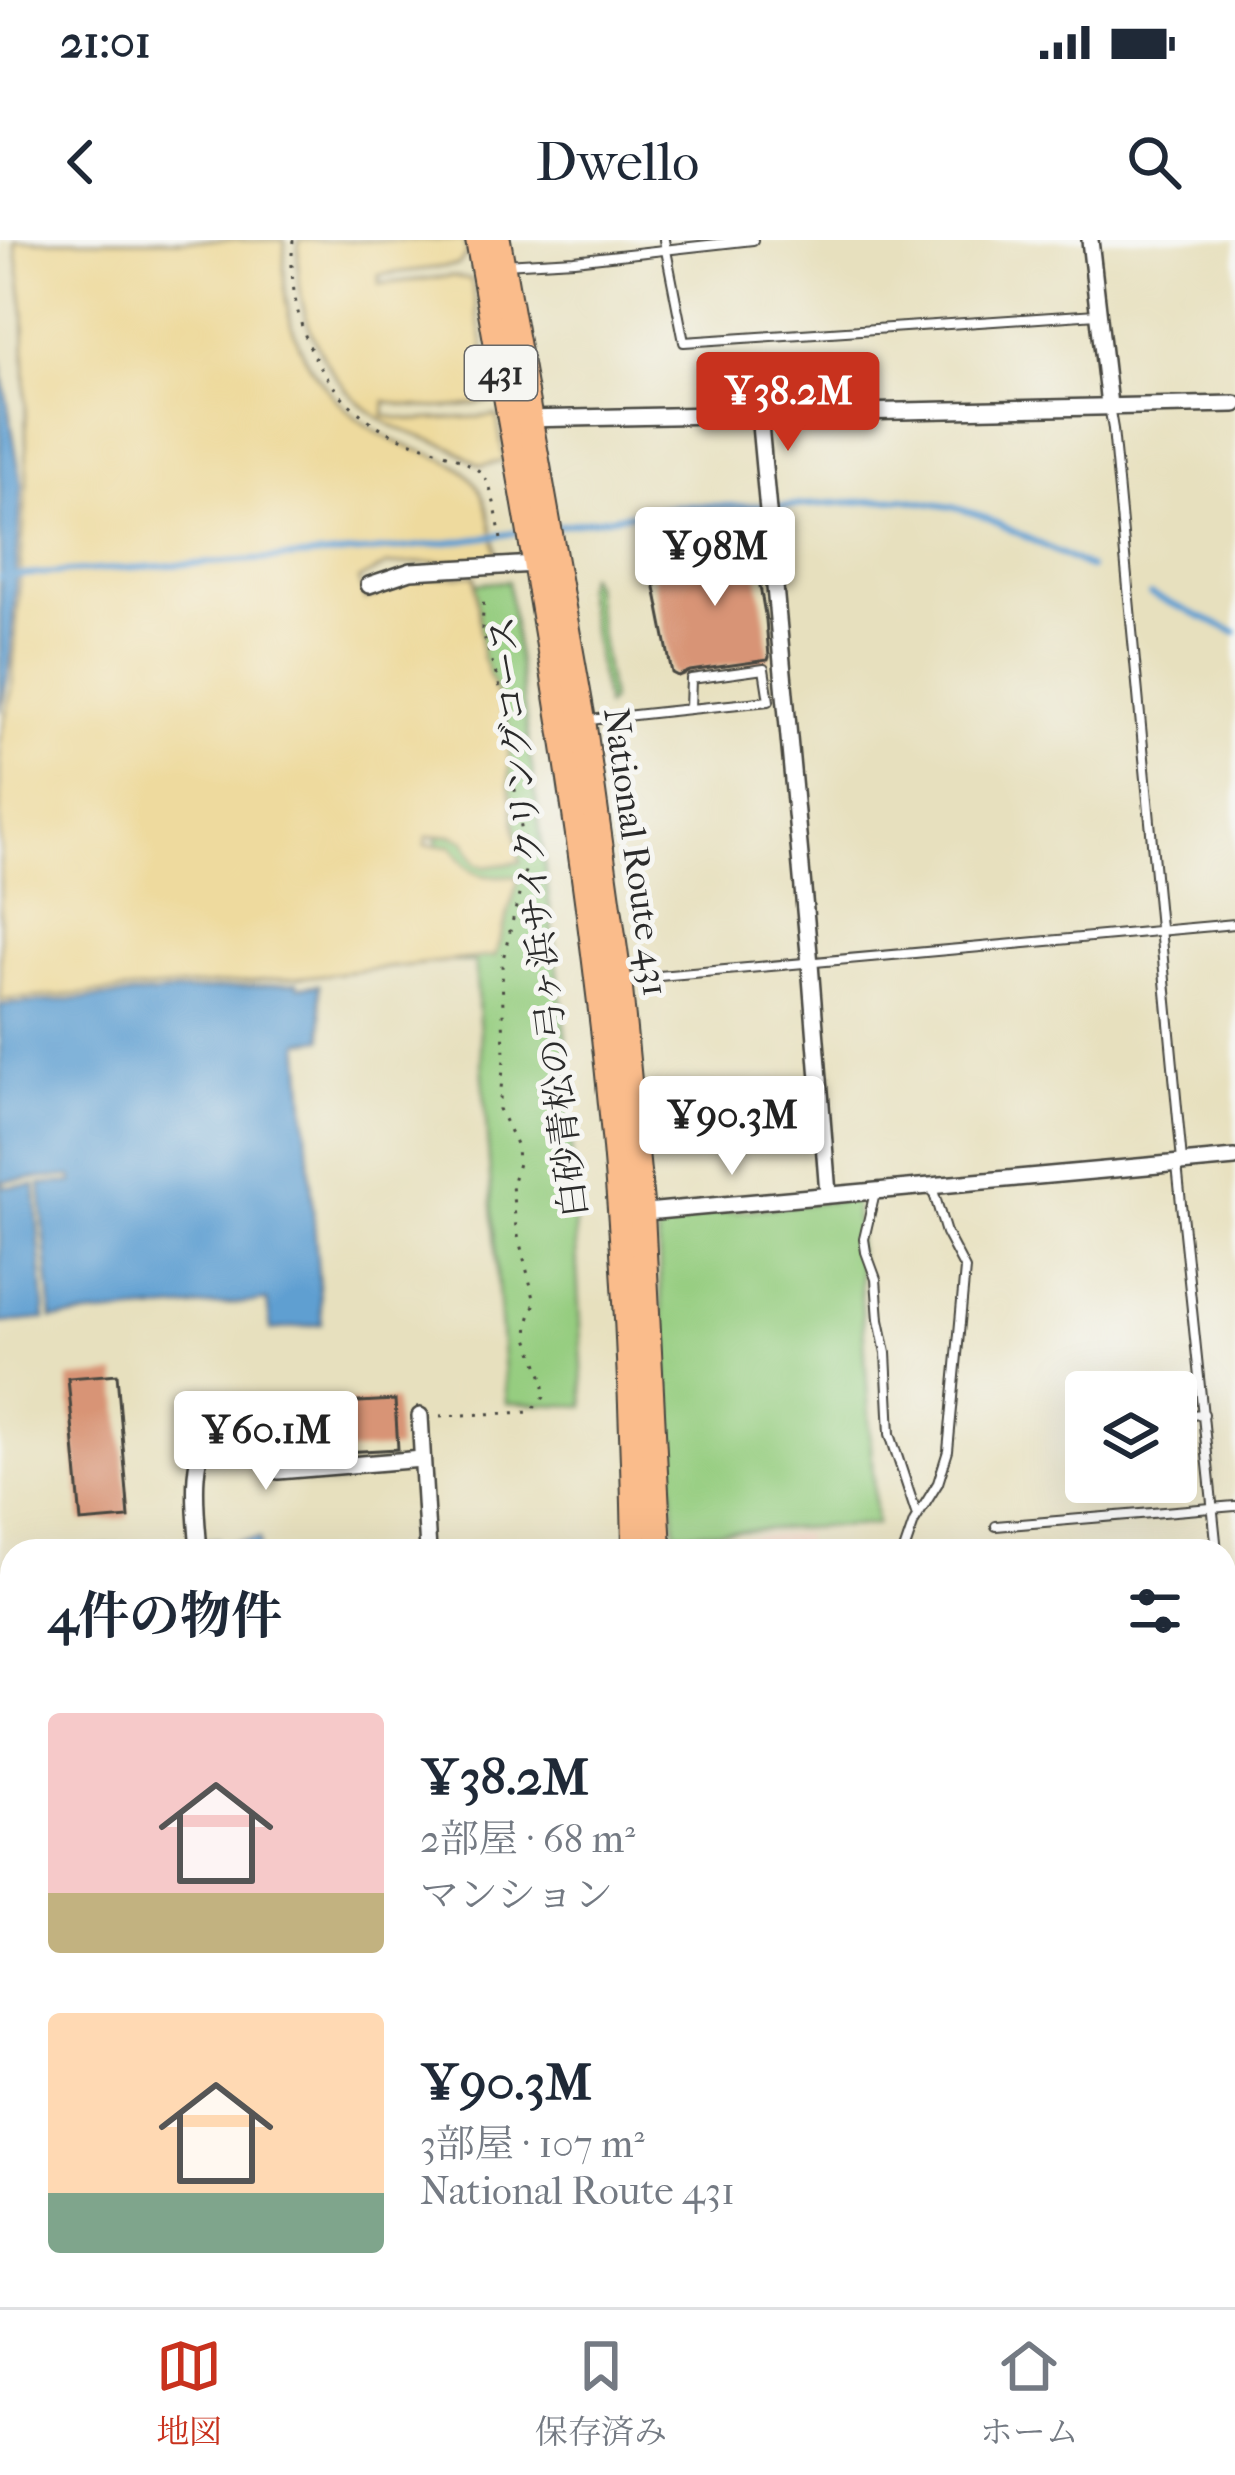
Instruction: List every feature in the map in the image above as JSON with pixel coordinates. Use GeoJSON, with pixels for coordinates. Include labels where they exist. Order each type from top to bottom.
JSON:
{"type":"FeatureCollection","features":[{"type":"Feature","properties":{"kind":"highway","name":"National Route 431"},"geometry":{"type":"LineString","coordinates":[[478,240],[536,504],[536,558],[631,1214],[635,1539]]}},
{"type":"Feature","properties":{"kind":"highway","name":"National Route 431"},"geometry":{"type":"LineString","coordinates":[[501,252],[521,420]]}},
{"type":"Feature","properties":{"kind":"highway","name":"National Route 431"},"geometry":{"type":"LineString","coordinates":[[536,558],[584,721],[619,980],[631,1214],[658,1539]]}},
{"type":"Feature","properties":{"kind":"street"},"geometry":{"type":"LineString","coordinates":[[1090,240],[1109,405]]}},
{"type":"Feature","properties":{"kind":"street"},"geometry":{"type":"LineString","coordinates":[[521,420],[1235,404]]}},
{"type":"Feature","properties":{"kind":"street"},"geometry":{"type":"LineString","coordinates":[[759,414],[828,1194]]}},
{"type":"Feature","properties":{"kind":"street"},"geometry":{"type":"LineString","coordinates":[[369,585],[411,571],[536,558]]}},
{"type":"Feature","properties":{"kind":"street"},"geometry":{"type":"LineString","coordinates":[[631,1214],[1235,1158]]}},
{"type":"Feature","properties":{"kind":"street"},"geometry":{"type":"LineString","coordinates":[[420,1417],[427,1539]]}},
{"type":"Feature","properties":{"kind":"street"},"geometry":{"type":"LineString","coordinates":[[198,1539],[197,1457],[204,1440],[218,1427],[274,1423],[278,1471],[422,1459]]}},
{"type":"Feature","properties":{"kind":"lane"},"geometry":{"type":"LineString","coordinates":[[501,252],[753,240]]}},
{"type":"Feature","properties":{"kind":"lane"},"geometry":{"type":"LineString","coordinates":[[665,245],[684,343],[1097,314]]}},
{"type":"Feature","properties":{"kind":"lane"},"geometry":{"type":"LineString","coordinates":[[1109,405],[1216,1539]]}},
{"type":"Feature","properties":{"kind":"lane"},"geometry":{"type":"LineString","coordinates":[[584,721],[769,701],[764,668],[691,679],[690,709]]}},
{"type":"Feature","properties":{"kind":"lane"},"geometry":{"type":"LineString","coordinates":[[619,980],[1235,925]]}},
{"type":"Feature","properties":{"kind":"lane"},"geometry":{"type":"LineString","coordinates":[[909,1539],[938,1483],[948,1451],[965,1269],[946,1233],[932,1187]]}},
{"type":"Feature","properties":{"kind":"lane"},"geometry":{"type":"LineString","coordinates":[[875,1191],[864,1239],[876,1279],[886,1353],[890,1434],[917,1517]]}},
{"type":"Feature","properties":{"kind":"lane"},"geometry":{"type":"LineString","coordinates":[[1197,1414],[1204,1414]]}},
{"type":"Feature","properties":{"kind":"lane"},"geometry":{"type":"LineString","coordinates":[[996,1526],[1235,1506]]}},
{"type":"Feature","properties":{"kind":"path","name":"白砂青松の弓ヶ浜サイクリングコース"},"geometry":{"type":"LineString","coordinates":[[293,240],[290,264],[296,312],[315,362],[372,422],[396,436],[453,456],[483,475],[503,554],[536,558]]}},
{"type":"Feature","properties":{"kind":"path"},"geometry":{"type":"LineString","coordinates":[[420,1417],[530,1412],[545,1396],[528,1338],[535,1302],[516,1228],[512,1185],[517,1146],[499,1109],[504,1059],[502,964],[527,863],[514,784],[519,759],[482,630],[484,594]]}},
{"type":"Feature","properties":{"kind":"shaded area"},"geometry":{"type":"Polygon","coordinates":[[[805,1534],[805,1539],[675,1539],[805,1534]]]}},
{"type":"Feature","properties":{"kind":"green space"},"geometry":{"type":"Polygon","coordinates":[[[588,575],[611,700],[606,706],[584,587],[588,575]]]}},
{"type":"Feature","properties":{"kind":"green space"},"geometry":{"type":"Polygon","coordinates":[[[508,581],[565,1026],[584,1406],[506,1403],[475,962],[445,961],[421,589],[508,581]]]}},
{"type":"Feature","properties":{"kind":"green space"},"geometry":{"type":"Polygon","coordinates":[[[855,1199],[876,1525],[675,1533],[657,1219],[855,1199]]]}},
{"type":"Feature","properties":{"kind":"sand"},"geometry":{"type":"Polygon","coordinates":[[[15,240],[285,240],[285,288],[292,326],[326,387],[379,433],[456,466],[478,487],[497,558],[387,565],[358,580],[365,600],[411,579],[475,575],[482,655],[509,730],[509,783],[520,862],[485,867],[476,863],[465,841],[451,835],[427,837],[425,845],[451,846],[476,873],[519,878],[495,956],[295,978],[0,1000],[0,739],[12,689],[27,485],[24,311],[15,240]]]}},
{"type":"Feature","properties":{"kind":"sand"},"geometry":{"type":"Polygon","coordinates":[[[299,240],[464,240],[467,255],[458,265],[379,275],[379,284],[452,276],[471,279],[494,400],[439,408],[385,401],[384,416],[416,420],[497,416],[504,461],[482,466],[450,447],[396,428],[347,390],[330,369],[307,320],[298,267],[299,240]]]}},
{"type":"Feature","properties":{"kind":"water"},"geometry":{"type":"Polygon","coordinates":[[[0,359],[22,486],[10,665],[0,711],[0,359]]]}},
{"type":"Feature","properties":{"kind":"water"},"geometry":{"type":"Polygon","coordinates":[[[297,983],[298,987],[319,985],[323,1039],[300,1042],[322,1324],[271,1330],[267,1301],[52,1319],[40,1184],[73,1182],[72,1176],[3,1181],[4,1187],[35,1185],[45,1319],[0,1323],[0,1005],[297,983]]]}},
{"type":"Feature","properties":{"kind":"building"},"geometry":{"type":"Polygon","coordinates":[[[730,521],[757,522],[759,547],[753,547],[768,660],[678,676],[672,673],[653,577],[658,571],[730,559],[730,521]]]}},
{"type":"Feature","properties":{"kind":"building"},"geometry":{"type":"Polygon","coordinates":[[[117,1374],[129,1518],[81,1522],[68,1378],[117,1374]]]}},
{"type":"Feature","properties":{"kind":"building"},"geometry":{"type":"Polygon","coordinates":[[[395,1400],[398,1449],[289,1455],[286,1406],[395,1400]]]}},
{"type":"Feature","properties":{"kind":"waterway"},"geometry":{"type":"LineString","coordinates":[[557,526],[679,506],[903,499],[980,515],[1090,568]]}},
{"type":"Feature","properties":{"kind":"waterway"},"geometry":{"type":"LineString","coordinates":[[0,577],[325,555],[520,532]]}},
{"type":"Feature","properties":{"kind":"waterway"},"geometry":{"type":"LineString","coordinates":[[1151,595],[1235,632]]}}]}
